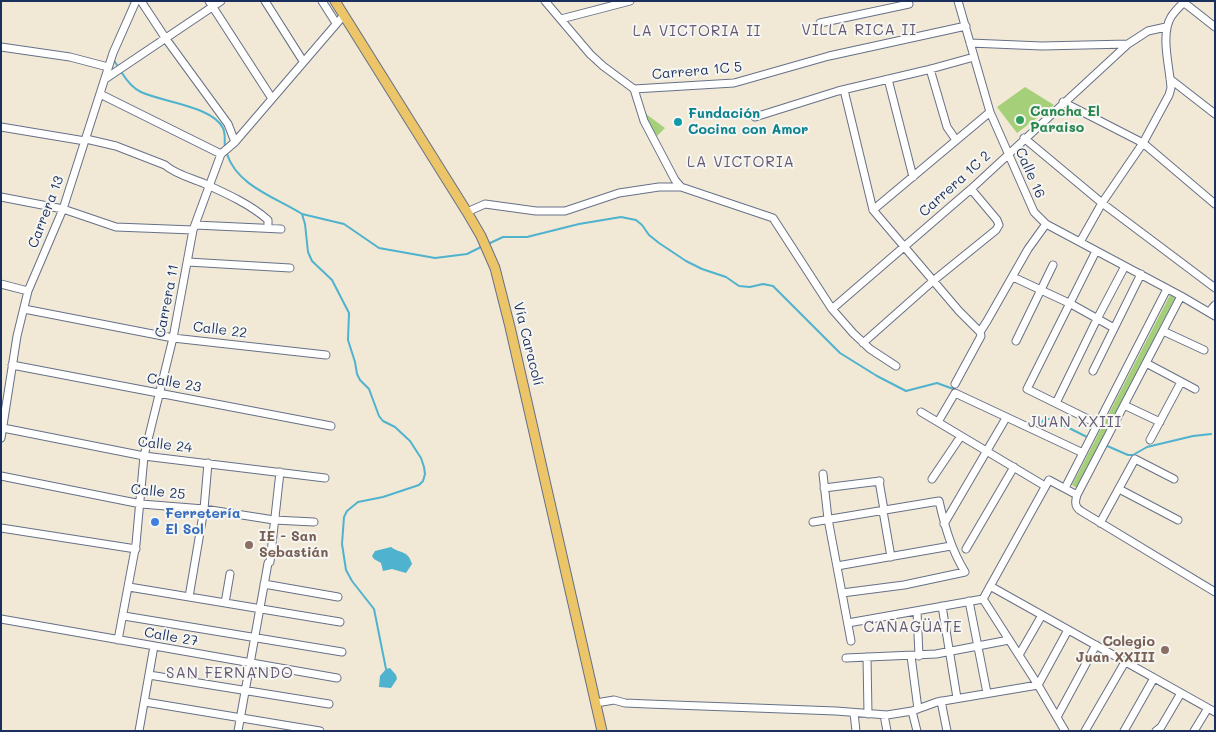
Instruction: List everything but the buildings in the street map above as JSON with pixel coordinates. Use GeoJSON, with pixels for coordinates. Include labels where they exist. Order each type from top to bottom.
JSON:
{"type":"FeatureCollection","features":[{"type":"Feature","properties":{"kind":"main road","name":"Vía Caracolí"},"geometry":{"type":"LineString","coordinates":[[335,1],[468,212],[495,268],[602,731]]}},
{"type":"Feature","properties":{"kind":"street","name":"Carrera 13"},"geometry":{"type":"LineString","coordinates":[[1,438],[4,394],[28,291],[63,208],[108,67],[136,1]]}},
{"type":"Feature","properties":{"kind":"street"},"geometry":{"type":"LineString","coordinates":[[141,1],[166,39],[228,124],[234,142]]}},
{"type":"Feature","properties":{"kind":"street"},"geometry":{"type":"LineString","coordinates":[[105,79],[166,39],[210,4],[221,1]]}},
{"type":"Feature","properties":{"kind":"street"},"geometry":{"type":"LineString","coordinates":[[265,1],[303,61]]}},
{"type":"Feature","properties":{"kind":"street"},"geometry":{"type":"LineString","coordinates":[[322,1],[336,23]]}},
{"type":"Feature","properties":{"kind":"street"},"geometry":{"type":"LineString","coordinates":[[545,1],[575,38],[603,66],[634,89],[644,121],[675,180],[682,187]]}},
{"type":"Feature","properties":{"kind":"street"},"geometry":{"type":"LineString","coordinates":[[560,19],[630,1]]}},
{"type":"Feature","properties":{"kind":"street"},"geometry":{"type":"LineString","coordinates":[[1080,242],[1102,203],[1143,143],[1171,88],[1166,46],[1166,27],[1171,17],[1186,2],[1215,27]]}},
{"type":"Feature","properties":{"kind":"street","name":"Calle 16"},"geometry":{"type":"LineString","coordinates":[[961,3],[970,43],[990,112],[1034,212],[1046,224],[1212,314]]}},
{"type":"Feature","properties":{"kind":"street"},"geometry":{"type":"LineString","coordinates":[[210,4],[271,97]]}},
{"type":"Feature","properties":{"kind":"street"},"geometry":{"type":"LineString","coordinates":[[820,22],[909,4]]}},
{"type":"Feature","properties":{"kind":"street","name":"Carrera 11"},"geometry":{"type":"LineString","coordinates":[[118,640],[136,549],[144,456],[173,338],[194,227],[208,186],[224,152],[344,15]]}},
{"type":"Feature","properties":{"kind":"street","name":"Carrera 1C 5"},"geometry":{"type":"LineString","coordinates":[[634,89],[734,83],[829,56],[966,26]]}},
{"type":"Feature","properties":{"kind":"street","name":"Carrera 1C 2"},"geometry":{"type":"LineString","coordinates":[[832,309],[971,189],[1024,138],[1128,44],[1148,31],[1166,27]]}},
{"type":"Feature","properties":{"kind":"street"},"geometry":{"type":"LineString","coordinates":[[970,43],[1042,46],[1128,44]]}},
{"type":"Feature","properties":{"kind":"street"},"geometry":{"type":"LineString","coordinates":[[1,47],[62,55],[108,67]]}},
{"type":"Feature","properties":{"kind":"street"},"geometry":{"type":"LineString","coordinates":[[755,117],[844,90],[974,57]]}},
{"type":"Feature","properties":{"kind":"street"},"geometry":{"type":"LineString","coordinates":[[930,69],[947,127],[956,140]]}},
{"type":"Feature","properties":{"kind":"street"},"geometry":{"type":"LineString","coordinates":[[888,79],[913,177]]}},
{"type":"Feature","properties":{"kind":"street"},"geometry":{"type":"LineString","coordinates":[[1170,79],[1215,114]]}},
{"type":"Feature","properties":{"kind":"street"},"geometry":{"type":"LineString","coordinates":[[844,90],[873,210],[959,312],[980,332]]}},
{"type":"Feature","properties":{"kind":"street"},"geometry":{"type":"LineString","coordinates":[[100,94],[224,152]]}},
{"type":"Feature","properties":{"kind":"street"},"geometry":{"type":"LineString","coordinates":[[1064,102],[1143,143],[1215,204]]}},
{"type":"Feature","properties":{"kind":"street"},"geometry":{"type":"LineString","coordinates":[[873,210],[990,112]]}},
{"type":"Feature","properties":{"kind":"street"},"geometry":{"type":"LineString","coordinates":[[1,127],[116,146],[165,165],[170,170],[208,186],[259,212],[268,220],[268,228]]}},
{"type":"Feature","properties":{"kind":"street"},"geometry":{"type":"LineString","coordinates":[[1024,138],[1102,203],[1215,288]]}},
{"type":"Feature","properties":{"kind":"street"},"geometry":{"type":"LineString","coordinates":[[468,212],[484,204],[536,211],[565,211],[619,193],[659,187],[682,187],[774,218],[832,309],[870,349],[896,366]]}},
{"type":"Feature","properties":{"kind":"street"},"geometry":{"type":"LineString","coordinates":[[864,343],[933,281],[996,230],[999,225],[997,220],[971,189]]}},
{"type":"Feature","properties":{"kind":"street"},"geometry":{"type":"LineString","coordinates":[[1,197],[63,208],[116,227],[154,230],[194,227],[281,229]]}},
{"type":"Feature","properties":{"kind":"street"},"geometry":{"type":"LineString","coordinates":[[955,384],[981,336],[980,332],[1028,249],[1046,224]]}},
{"type":"Feature","properties":{"kind":"street"},"geometry":{"type":"LineString","coordinates":[[1096,251],[1027,389],[1098,424]]}},
{"type":"Feature","properties":{"kind":"street"},"geometry":{"type":"LineString","coordinates":[[188,262],[290,268]]}},
{"type":"Feature","properties":{"kind":"street"},"geometry":{"type":"LineString","coordinates":[[1016,341],[1053,265]]}},
{"type":"Feature","properties":{"kind":"street"},"geometry":{"type":"LineString","coordinates":[[1056,403],[1125,266]]}},
{"type":"Feature","properties":{"kind":"street"},"geometry":{"type":"LineString","coordinates":[[1093,371],[1141,274]]}},
{"type":"Feature","properties":{"kind":"street"},"geometry":{"type":"LineString","coordinates":[[1013,277],[1071,304],[1114,328]]}},
{"type":"Feature","properties":{"kind":"street"},"geometry":{"type":"LineString","coordinates":[[1,284],[28,291]]}},
{"type":"Feature","properties":{"kind":"street"},"geometry":{"type":"LineString","coordinates":[[1065,488],[1167,289]]}},
{"type":"Feature","properties":{"kind":"street"},"geometry":{"type":"LineString","coordinates":[[1181,296],[1077,494],[1075,502],[1077,509],[1215,592]]}},
{"type":"Feature","properties":{"kind":"street"},"geometry":{"type":"LineString","coordinates":[[1212,314],[1215,304]]}},
{"type":"Feature","properties":{"kind":"street","name":"Calle 22"},"geometry":{"type":"LineString","coordinates":[[24,309],[173,338],[326,355]]}},
{"type":"Feature","properties":{"kind":"street"},"geometry":{"type":"LineString","coordinates":[[1163,331],[1204,350]]}},
{"type":"Feature","properties":{"kind":"street"},"geometry":{"type":"LineString","coordinates":[[1146,364],[1194,389]]}},
{"type":"Feature","properties":{"kind":"street","name":"Calle 23"},"geometry":{"type":"LineString","coordinates":[[12,365],[158,394],[272,413],[332,426]]}},
{"type":"Feature","properties":{"kind":"street"},"geometry":{"type":"LineString","coordinates":[[1150,440],[1181,382]]}},
{"type":"Feature","properties":{"kind":"street"},"geometry":{"type":"LineString","coordinates":[[938,422],[955,393],[1083,453]]}},
{"type":"Feature","properties":{"kind":"street"},"geometry":{"type":"LineString","coordinates":[[1124,405],[1160,422]]}},
{"type":"Feature","properties":{"kind":"street"},"geometry":{"type":"LineString","coordinates":[[920,412],[1014,467],[1047,483],[1065,488],[1077,494]]}},
{"type":"Feature","properties":{"kind":"street"},"geometry":{"type":"LineString","coordinates":[[944,524],[1006,418]]}},
{"type":"Feature","properties":{"kind":"street","name":"Calle 24"},"geometry":{"type":"LineString","coordinates":[[3,428],[144,456],[325,478]]}},
{"type":"Feature","properties":{"kind":"street"},"geometry":{"type":"LineString","coordinates":[[932,479],[961,436]]}},
{"type":"Feature","properties":{"kind":"street"},"geometry":{"type":"LineString","coordinates":[[1100,523],[1135,459],[1174,479]]}},
{"type":"Feature","properties":{"kind":"street"},"geometry":{"type":"LineString","coordinates":[[189,597],[204,509],[208,463]]}},
{"type":"Feature","properties":{"kind":"street"},"geometry":{"type":"LineString","coordinates":[[966,549],[1014,467]]}},
{"type":"Feature","properties":{"kind":"street"},"geometry":{"type":"LineString","coordinates":[[238,731],[249,663],[270,562],[280,472]]}},
{"type":"Feature","properties":{"kind":"street"},"geometry":{"type":"LineString","coordinates":[[823,474],[828,519],[851,641]]}},
{"type":"Feature","properties":{"kind":"street","name":"Calle 25"},"geometry":{"type":"LineString","coordinates":[[1,476],[141,504],[204,509],[274,520],[314,522]]}},
{"type":"Feature","properties":{"kind":"street"},"geometry":{"type":"LineString","coordinates":[[824,488],[879,481],[891,556]]}},
{"type":"Feature","properties":{"kind":"street"},"geometry":{"type":"LineString","coordinates":[[848,623],[983,599],[1047,483]]}},
{"type":"Feature","properties":{"kind":"street"},"geometry":{"type":"LineString","coordinates":[[1119,489],[1178,520]]}},
{"type":"Feature","properties":{"kind":"street"},"geometry":{"type":"LineString","coordinates":[[813,522],[939,501],[951,546],[965,572],[904,585],[842,593]]}},
{"type":"Feature","properties":{"kind":"street"},"geometry":{"type":"LineString","coordinates":[[1,528],[136,549]]}},
{"type":"Feature","properties":{"kind":"street"},"geometry":{"type":"LineString","coordinates":[[837,566],[951,546]]}},
{"type":"Feature","properties":{"kind":"street"},"geometry":{"type":"LineString","coordinates":[[225,603],[230,574]]}},
{"type":"Feature","properties":{"kind":"street"},"geometry":{"type":"LineString","coordinates":[[264,584],[338,597]]}},
{"type":"Feature","properties":{"kind":"street"},"geometry":{"type":"LineString","coordinates":[[990,586],[1215,712]]}},
{"type":"Feature","properties":{"kind":"street"},"geometry":{"type":"LineString","coordinates":[[129,587],[340,622]]}},
{"type":"Feature","properties":{"kind":"street"},"geometry":{"type":"LineString","coordinates":[[983,599],[1065,731]]}},
{"type":"Feature","properties":{"kind":"street"},"geometry":{"type":"LineString","coordinates":[[969,602],[986,693]]}},
{"type":"Feature","properties":{"kind":"street"},"geometry":{"type":"LineString","coordinates":[[942,606],[957,698]]}},
{"type":"Feature","properties":{"kind":"street"},"geometry":{"type":"LineString","coordinates":[[916,611],[915,710],[917,731]]}},
{"type":"Feature","properties":{"kind":"street"},"geometry":{"type":"LineString","coordinates":[[1019,655],[1042,615]]}},
{"type":"Feature","properties":{"kind":"street"},"geometry":{"type":"LineString","coordinates":[[124,616],[342,652]]}},
{"type":"Feature","properties":{"kind":"street","name":"Calle 27"},"geometry":{"type":"LineString","coordinates":[[1,620],[337,678]]}},
{"type":"Feature","properties":{"kind":"street"},"geometry":{"type":"LineString","coordinates":[[1038,685],[1068,630]]}},
{"type":"Feature","properties":{"kind":"street"},"geometry":{"type":"LineString","coordinates":[[846,658],[950,653],[1009,640]]}},
{"type":"Feature","properties":{"kind":"street"},"geometry":{"type":"LineString","coordinates":[[140,731],[154,646]]}},
{"type":"Feature","properties":{"kind":"street"},"geometry":{"type":"LineString","coordinates":[[1058,717],[1096,646]]}},
{"type":"Feature","properties":{"kind":"street"},"geometry":{"type":"LineString","coordinates":[[867,658],[868,714]]}},
{"type":"Feature","properties":{"kind":"street"},"geometry":{"type":"LineString","coordinates":[[1085,731],[1125,662]]}},
{"type":"Feature","properties":{"kind":"street"},"geometry":{"type":"LineString","coordinates":[[150,675],[329,704]]}},
{"type":"Feature","properties":{"kind":"street"},"geometry":{"type":"LineString","coordinates":[[1124,731],[1154,678]]}},
{"type":"Feature","properties":{"kind":"street"},"geometry":{"type":"LineString","coordinates":[[596,703],[614,700],[625,703],[884,715],[915,710],[941,701],[1038,685]]}},
{"type":"Feature","properties":{"kind":"street"},"geometry":{"type":"LineString","coordinates":[[1156,731],[1161,727],[1181,693]]}},
{"type":"Feature","properties":{"kind":"street"},"geometry":{"type":"LineString","coordinates":[[941,701],[947,731]]}},
{"type":"Feature","properties":{"kind":"street"},"geometry":{"type":"LineString","coordinates":[[144,702],[320,731]]}},
{"type":"Feature","properties":{"kind":"street"},"geometry":{"type":"LineString","coordinates":[[1194,731],[1208,708]]}},
{"type":"Feature","properties":{"kind":"street"},"geometry":{"type":"LineString","coordinates":[[854,713],[856,731]]}},
{"type":"Feature","properties":{"kind":"street"},"geometry":{"type":"LineString","coordinates":[[884,715],[887,731]]}},
{"type":"Feature","properties":{"kind":"green space","name":"Cancha El Paraiso"},"geometry":{"type":"Polygon","coordinates":[[[1025,87],[1054,105],[1017,133],[997,107],[1025,87]]]}},
{"type":"Feature","properties":{"kind":"green space"},"geometry":{"type":"Polygon","coordinates":[[[646,114],[665,128],[657,136],[644,117],[646,114]]]}},
{"type":"Feature","properties":{"kind":"green space"},"geometry":{"type":"Polygon","coordinates":[[[1170,295],[1175,298],[1077,488],[1072,485],[1170,295]]]}},
{"type":"Feature","properties":{"kind":"water"},"geometry":{"type":"Polygon","coordinates":[[[391,547],[408,556],[412,564],[406,573],[392,569],[383,571],[381,563],[372,556],[375,551],[391,547]]]}},
{"type":"Feature","properties":{"kind":"water"},"geometry":{"type":"Polygon","coordinates":[[[390,668],[397,679],[391,688],[379,687],[380,676],[386,669],[390,668]]]}},
{"type":"Feature","properties":{"kind":"waterway"},"geometry":{"type":"LineString","coordinates":[[113,59],[117,65]]}},
{"type":"Feature","properties":{"kind":"waterway"},"geometry":{"type":"LineString","coordinates":[[122,73],[130,84],[141,92],[186,105],[208,114],[223,128],[225,148]]}},
{"type":"Feature","properties":{"kind":"waterway"},"geometry":{"type":"LineString","coordinates":[[227,154],[239,175],[259,190],[302,214],[308,252],[312,261],[332,280],[349,313],[348,340],[357,374],[369,389],[379,416],[410,441],[421,458],[424,467],[425,474],[423,481],[419,485],[383,497],[358,502],[347,511],[344,517],[342,544],[346,570],[352,581],[374,609],[386,669]]}},
{"type":"Feature","properties":{"kind":"waterway"},"geometry":{"type":"LineString","coordinates":[[302,214],[344,224],[379,248],[435,258],[467,254],[483,246]]}},
{"type":"Feature","properties":{"kind":"waterway"},"geometry":{"type":"LineString","coordinates":[[488,244],[503,237],[527,237],[579,224],[621,217],[636,220],[659,243],[702,269],[726,277],[739,286],[750,287],[763,284],[773,286],[840,353],[877,376],[906,391],[937,383],[956,390]]}},
{"type":"Feature","properties":{"kind":"waterway"},"geometry":{"type":"LineString","coordinates":[[1037,429],[1044,419],[1051,419],[1089,438]]}},
{"type":"Feature","properties":{"kind":"waterway"},"geometry":{"type":"LineString","coordinates":[[1105,445],[1128,455],[1133,455],[1147,447],[1193,436],[1211,434]]}},
{"type":"Feature","properties":{"kind":"place","name":"Cancha El Paraiso"},"geometry":{"type":"Point","coordinates":[1020,120]}},
{"type":"Feature","properties":{"kind":"place","name":"Fundación Cocina con Amor"},"geometry":{"type":"Point","coordinates":[678,122]}},
{"type":"Feature","properties":{"kind":"place","name":"Ferretería El Sol"},"geometry":{"type":"Point","coordinates":[155,522]}},
{"type":"Feature","properties":{"kind":"place","name":"IE - San Sebastián"},"geometry":{"type":"Point","coordinates":[249,545]}},
{"type":"Feature","properties":{"kind":"place","name":"Colegio Juan XXIII"},"geometry":{"type":"Point","coordinates":[1165,650]}},
{"type":"Feature","properties":{"kind":"district","name":"VILLA RICA II"},"geometry":{"type":"Point","coordinates":[859,30]}},
{"type":"Feature","properties":{"kind":"district","name":"LA VICTORIA II"},"geometry":{"type":"Point","coordinates":[697,31]}},
{"type":"Feature","properties":{"kind":"district","name":"LA VICTORIA"},"geometry":{"type":"Point","coordinates":[741,162]}},
{"type":"Feature","properties":{"kind":"district","name":"JUAN XXIII"},"geometry":{"type":"Point","coordinates":[1075,422]}},
{"type":"Feature","properties":{"kind":"district","name":"CAÑAGÜATE"},"geometry":{"type":"Point","coordinates":[913,627]}},
{"type":"Feature","properties":{"kind":"district","name":"SAN FERNANDO"},"geometry":{"type":"Point","coordinates":[230,673]}}]}
